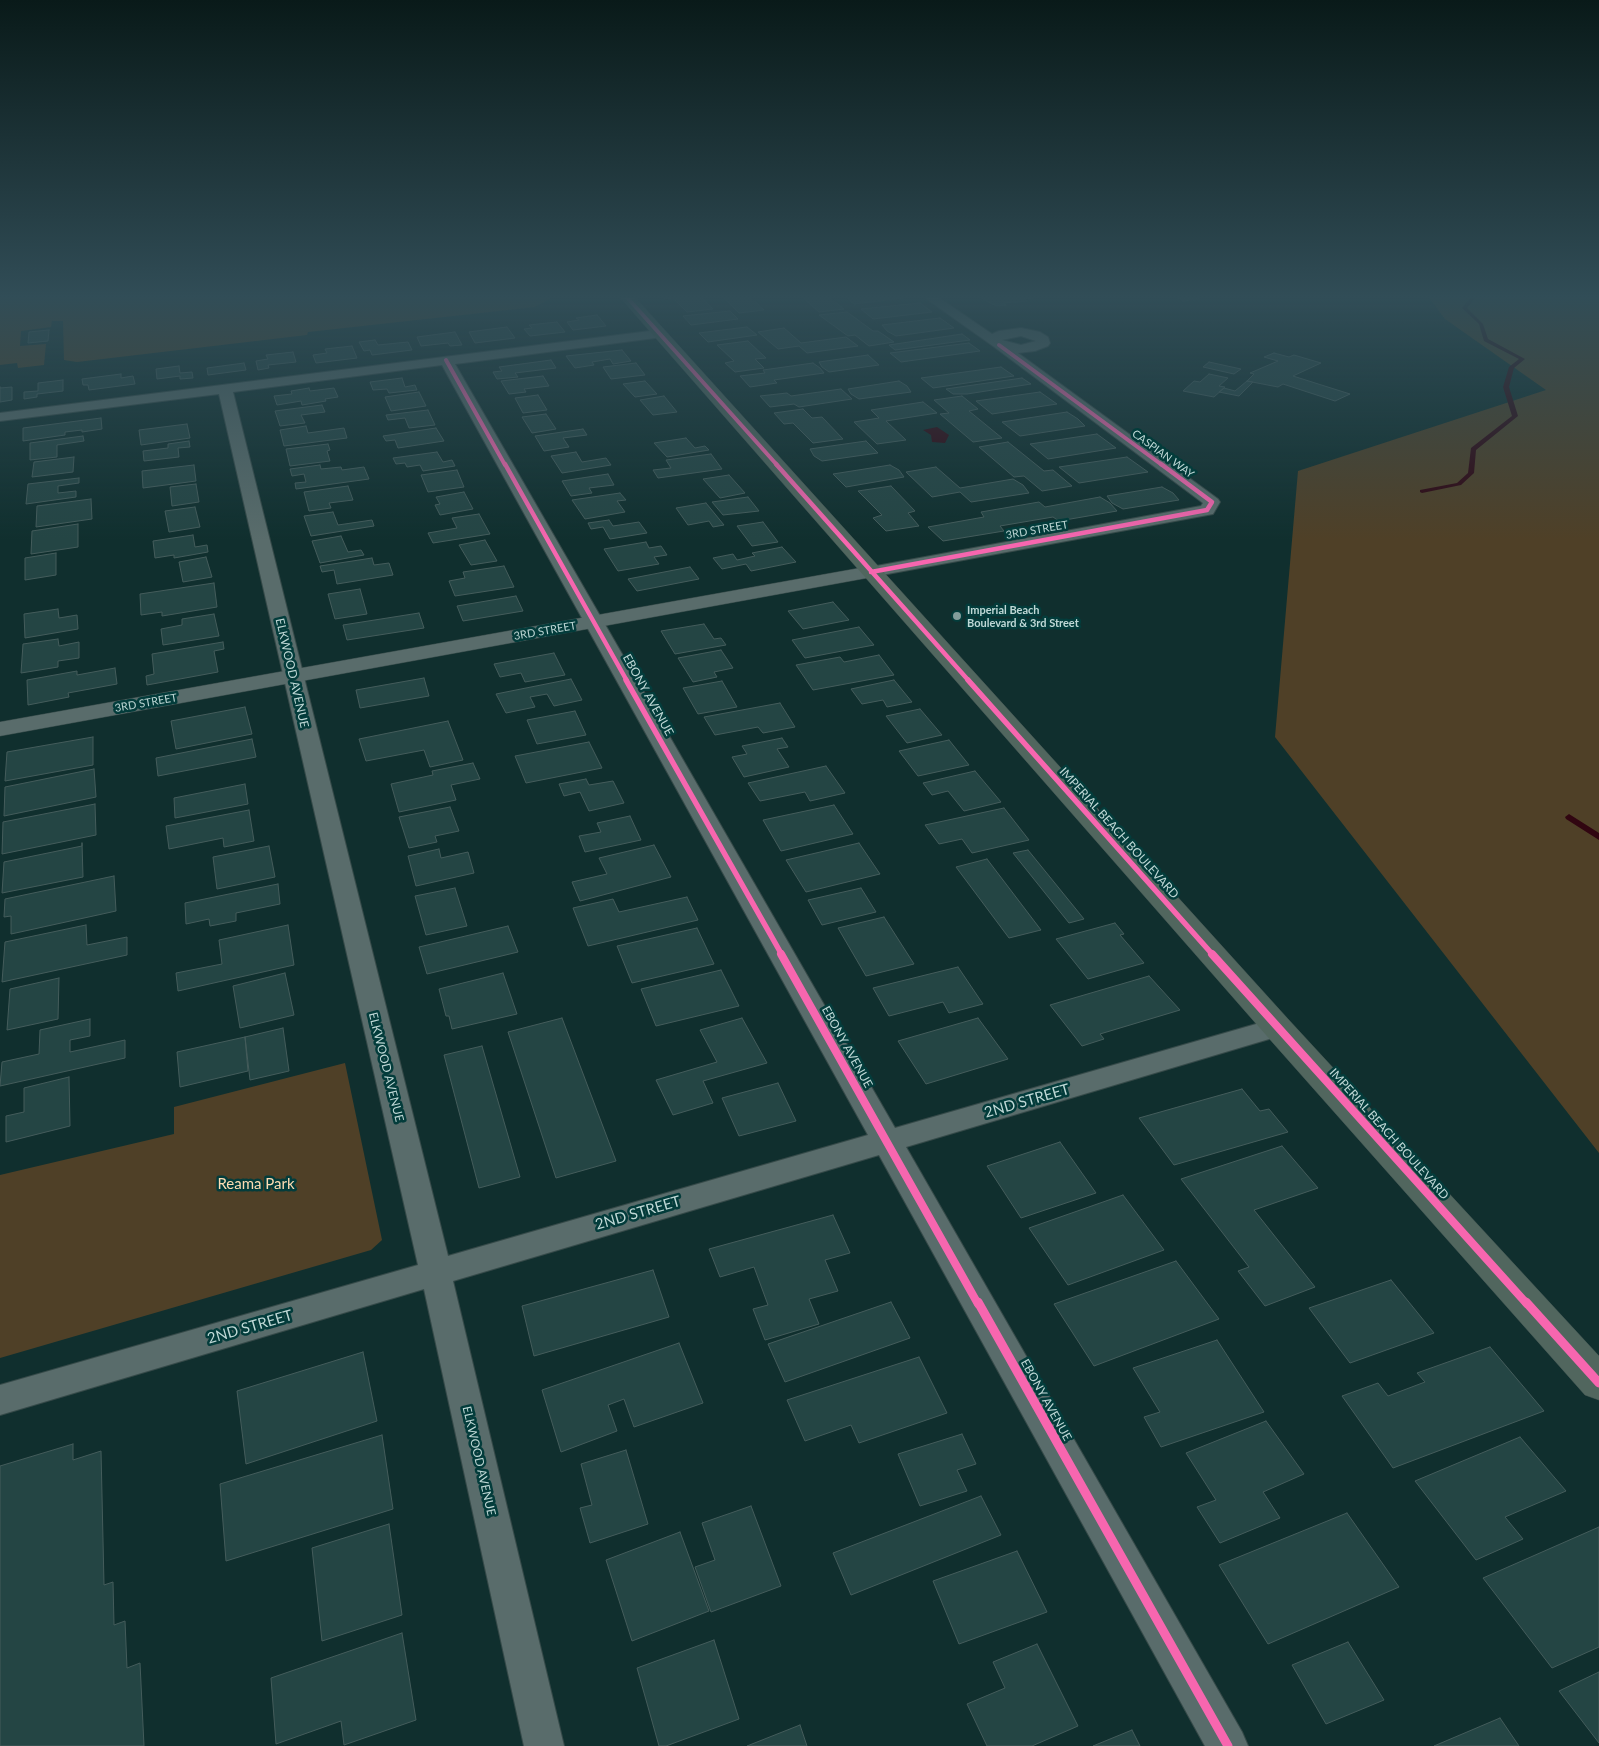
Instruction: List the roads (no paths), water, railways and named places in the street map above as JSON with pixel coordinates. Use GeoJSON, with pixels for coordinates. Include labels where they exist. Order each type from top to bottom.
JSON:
{"type":"FeatureCollection","features":[{"type":"Feature","properties":{"kind":"main road","name":"IMPERIAL BEACH BOULEVARD"},"geometry":{"type":"LineString","coordinates":[[696,376],[1277,1027],[1599,1383]]}},
{"type":"Feature","properties":{"kind":"street"},"geometry":{"type":"LineString","coordinates":[[0,417],[316,376]]}},
{"type":"Feature","properties":{"kind":"street","name":"EBONY AVENUE"},"geometry":{"type":"LineString","coordinates":[[455,376],[1228,1746]]}},
{"type":"Feature","properties":{"kind":"street","name":"CASPIAN WAY"},"geometry":{"type":"LineString","coordinates":[[1040,376],[1212,502],[1207,510]]}},
{"type":"Feature","properties":{"kind":"street","name":"ELKWOOD AVENUE"},"geometry":{"type":"LineString","coordinates":[[225,388],[435,1272],[544,1746]]}},
{"type":"Feature","properties":{"kind":"street","name":"3RD STREET"},"geometry":{"type":"LineString","coordinates":[[0,729],[1207,510]]}},
{"type":"Feature","properties":{"kind":"street","name":"2ND STREET"},"geometry":{"type":"LineString","coordinates":[[0,1400],[1277,1027]]}},
{"type":"Feature","properties":{"kind":"waterway"},"geometry":{"type":"LineString","coordinates":[[1422,491],[1459,484],[1471,473],[1473,449],[1515,416],[1506,387],[1509,376]]}},
{"type":"Feature","properties":{"kind":"waterway"},"geometry":{"type":"LineString","coordinates":[[1569,817],[1599,837]]}},
{"type":"Feature","properties":{"kind":"place","name":"Imperial Beach Boulevard & 3rd Street"},"geometry":{"type":"Point","coordinates":[957,616]}},
{"type":"Feature","properties":{"kind":"park label","name":"Reama Park"},"geometry":{"type":"Point","coordinates":[256,1184]}}]}
